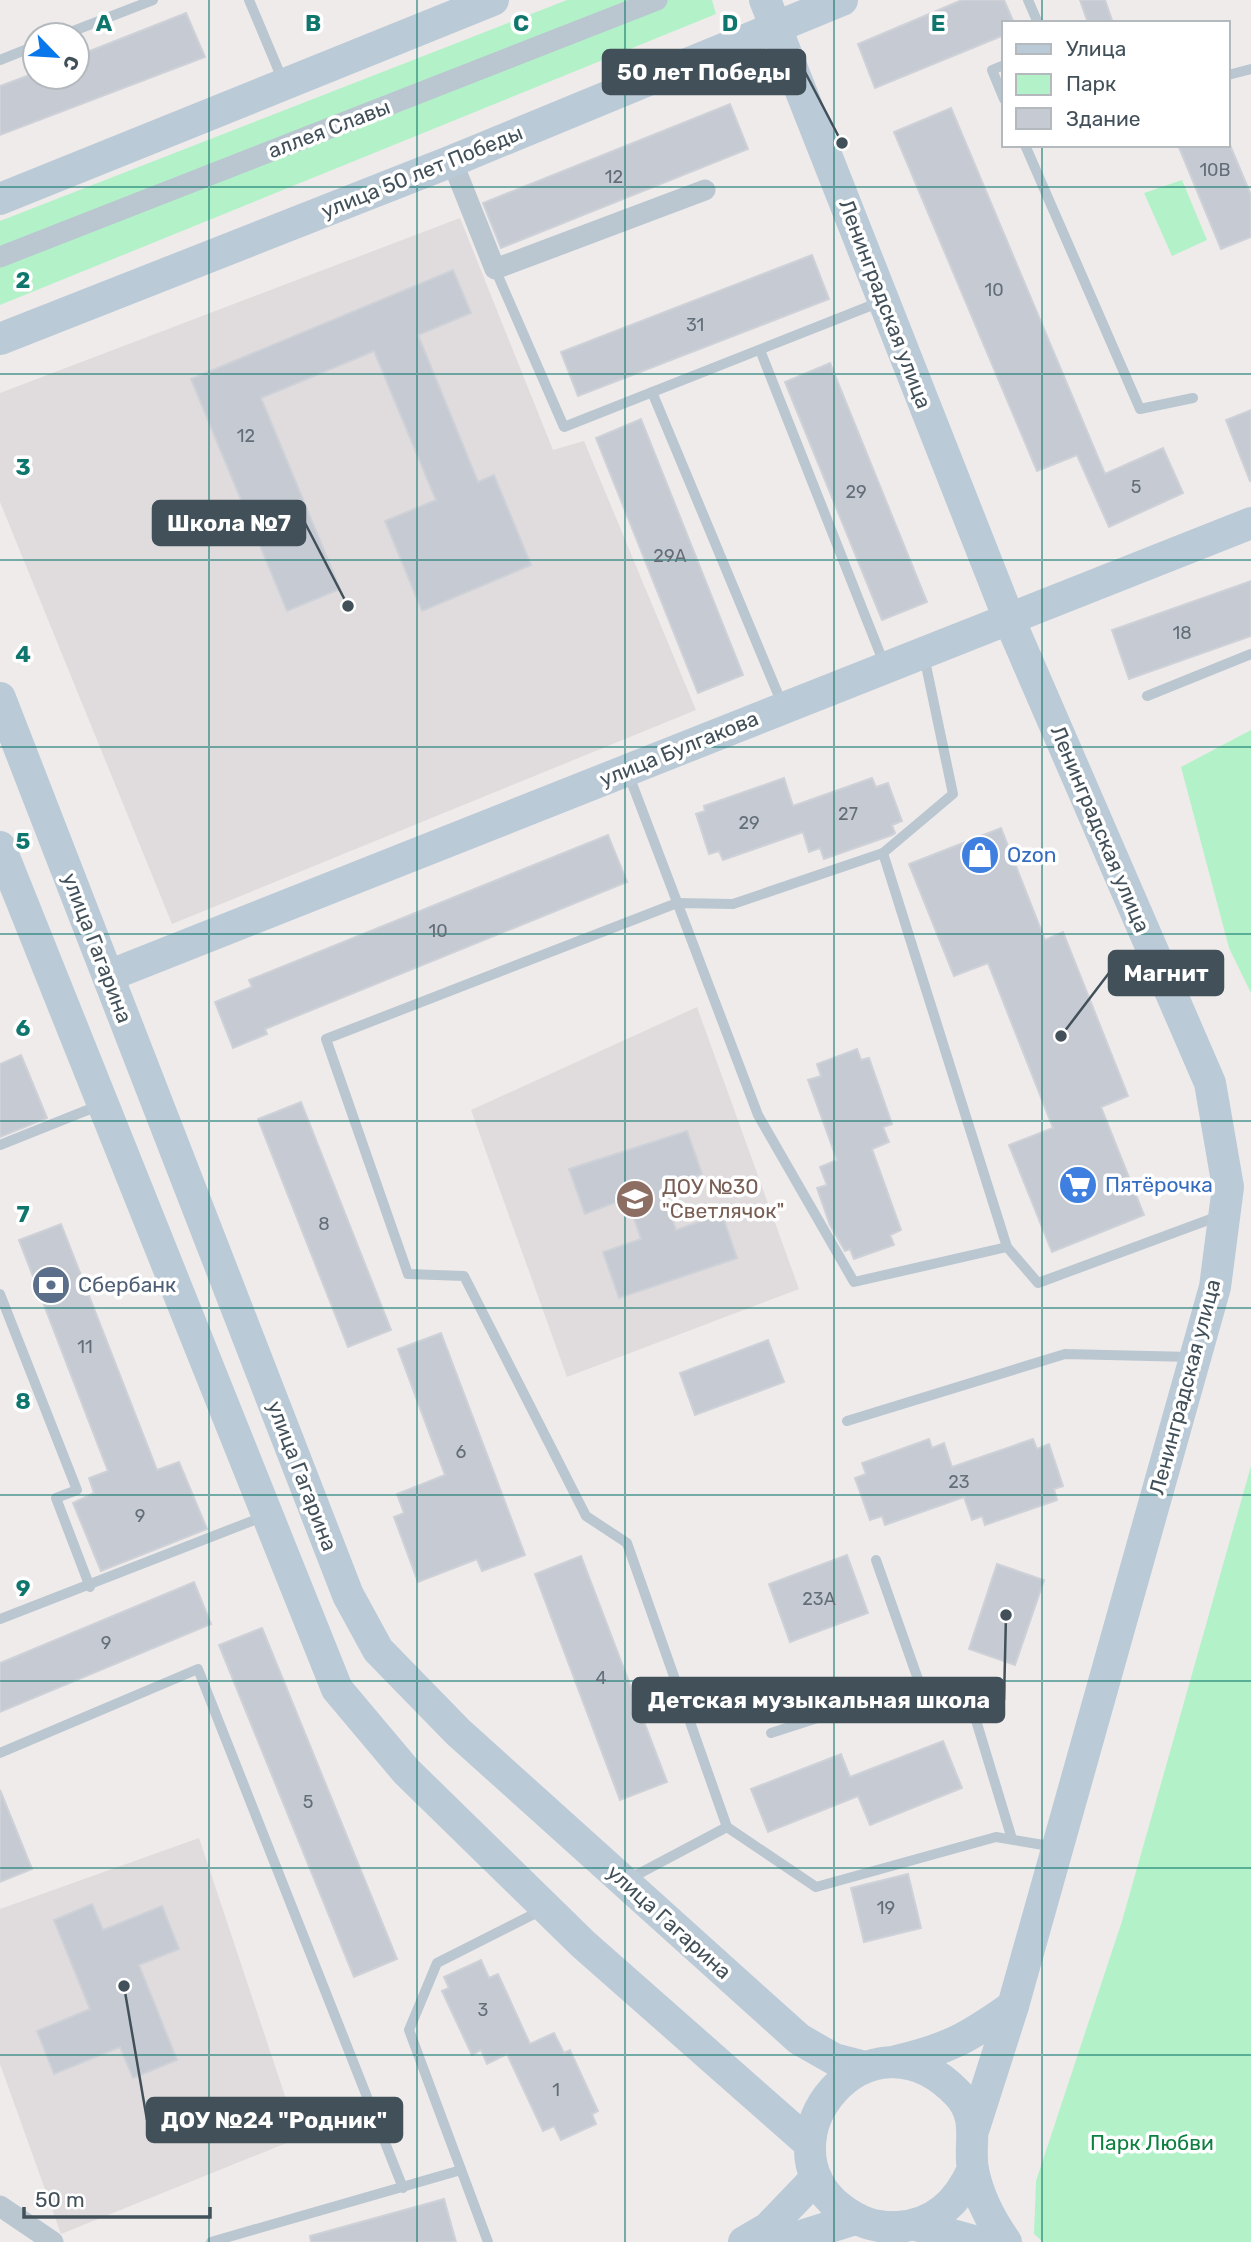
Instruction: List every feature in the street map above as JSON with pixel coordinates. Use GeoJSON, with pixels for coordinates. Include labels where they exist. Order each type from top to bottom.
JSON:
{"type":"FeatureCollection","features":[{"type":"Feature","properties":{"kind":"street"},"geometry":{"type":"LineString","coordinates":[[0,199],[493,0]]}},
{"type":"Feature","properties":{"kind":"street","name":"аллея Славы"},"geometry":{"type":"LineString","coordinates":[[0,257],[657,0]]}},
{"type":"Feature","properties":{"kind":"street","name":"Ленинградская улица"},"geometry":{"type":"LineString","coordinates":[[765,0],[1009,618],[1210,1083],[1228,1187],[1215,1287],[1013,2006],[974,2128]]}},
{"type":"Feature","properties":{"kind":"street","name":"улица 50 лет Победы"},"geometry":{"type":"LineString","coordinates":[[0,339],[452,161],[842,0]]}},
{"type":"Feature","properties":{"kind":"street"},"geometry":{"type":"LineString","coordinates":[[452,161],[495,269],[705,190]]}},
{"type":"Feature","properties":{"kind":"street","name":"улица Булгакова"},"geometry":{"type":"LineString","coordinates":[[108,976],[1251,523]]}},
{"type":"Feature","properties":{"kind":"street","name":"улица Гагарина"},"geometry":{"type":"LineString","coordinates":[[0,698],[348,1595],[378,1650],[458,1732],[799,2039],[834,2059],[879,2065]]}},
{"type":"Feature","properties":{"kind":"street"},"geometry":{"type":"LineString","coordinates":[[0,847],[337,1689],[407,1771],[583,1944],[810,2144]]}},
{"type":"Feature","properties":{"kind":"street"},"geometry":{"type":"LineString","coordinates":[[977,2242],[916,2225],[880,2228],[855,2219],[830,2200],[816,2178],[810,2144],[817,2111],[839,2082],[879,2065],[940,2051],[972,2034],[1013,2006]]}},
{"type":"Feature","properties":{"kind":"street"},"geometry":{"type":"LineString","coordinates":[[879,2065],[916,2065],[942,2078],[961,2098],[974,2128],[973,2169],[991,2222],[1006,2242]]}},
{"type":"Feature","properties":{"kind":"street"},"geometry":{"type":"LineString","coordinates":[[916,2225],[943,2212],[962,2192],[973,2169]]}},
{"type":"Feature","properties":{"kind":"street"},"geometry":{"type":"LineString","coordinates":[[744,2242],[768,2228],[816,2178]]}},
{"type":"Feature","properties":{"kind":"street"},"geometry":{"type":"LineString","coordinates":[[0,2206],[52,2242]]}},
{"type":"Feature","properties":{"kind":"street"},"geometry":{"type":"LineString","coordinates":[[799,2239],[855,2219]]}},
{"type":"Feature","properties":{"kind":"lane"},"geometry":{"type":"LineString","coordinates":[[91,24],[153,0]]}},
{"type":"Feature","properties":{"kind":"lane"},"geometry":{"type":"LineString","coordinates":[[249,0],[284,85]]}},
{"type":"Feature","properties":{"kind":"lane"},"geometry":{"type":"LineString","coordinates":[[1028,0],[1037,21]]}},
{"type":"Feature","properties":{"kind":"lane"},"geometry":{"type":"LineString","coordinates":[[0,60],[21,52]]}},
{"type":"Feature","properties":{"kind":"lane"},"geometry":{"type":"LineString","coordinates":[[1002,66],[992,70],[1002,94]]}},
{"type":"Feature","properties":{"kind":"lane"},"geometry":{"type":"LineString","coordinates":[[1230,74],[1251,69]]}},
{"type":"Feature","properties":{"kind":"lane"},"geometry":{"type":"LineString","coordinates":[[1025,147],[1140,409],[1193,398]]}},
{"type":"Feature","properties":{"kind":"lane"},"geometry":{"type":"LineString","coordinates":[[495,269],[564,427],[883,301]]}},
{"type":"Feature","properties":{"kind":"lane"},"geometry":{"type":"LineString","coordinates":[[760,350],[886,667]]}},
{"type":"Feature","properties":{"kind":"lane"},"geometry":{"type":"LineString","coordinates":[[652,392],[784,708]]}},
{"type":"Feature","properties":{"kind":"lane"},"geometry":{"type":"LineString","coordinates":[[923,653],[953,794],[883,853],[733,904],[677,903],[326,1040],[408,1274],[464,1276],[586,1516],[627,1543],[727,1827],[816,1887],[996,1837],[1058,1847]]}},
{"type":"Feature","properties":{"kind":"lane"},"geometry":{"type":"LineString","coordinates":[[1147,696],[1251,654]]}},
{"type":"Feature","properties":{"kind":"lane"},"geometry":{"type":"LineString","coordinates":[[627,770],[758,1115],[854,1282],[1007,1248]]}},
{"type":"Feature","properties":{"kind":"lane"},"geometry":{"type":"LineString","coordinates":[[883,853],[1007,1248],[1038,1283],[1224,1213]]}},
{"type":"Feature","properties":{"kind":"lane"},"geometry":{"type":"LineString","coordinates":[[0,1145],[102,1104]]}},
{"type":"Feature","properties":{"kind":"lane"},"geometry":{"type":"LineString","coordinates":[[0,1294],[77,1490],[56,1498],[90,1587]]}},
{"type":"Feature","properties":{"kind":"lane"},"geometry":{"type":"LineString","coordinates":[[847,1421],[1065,1354],[1195,1357]]}},
{"type":"Feature","properties":{"kind":"lane"},"geometry":{"type":"LineString","coordinates":[[0,1619],[90,1587],[266,1516]]}},
{"type":"Feature","properties":{"kind":"lane"},"geometry":{"type":"LineString","coordinates":[[876,1560],[920,1685],[975,1717],[1012,1839]]}},
{"type":"Feature","properties":{"kind":"lane"},"geometry":{"type":"LineString","coordinates":[[0,1753],[198,1669],[403,2188]]}},
{"type":"Feature","properties":{"kind":"lane"},"geometry":{"type":"LineString","coordinates":[[771,1733],[920,1685]]}},
{"type":"Feature","properties":{"kind":"lane"},"geometry":{"type":"LineString","coordinates":[[624,1882],[727,1827]]}},
{"type":"Feature","properties":{"kind":"lane"},"geometry":{"type":"LineString","coordinates":[[488,2242],[409,2030],[437,1963],[546,1908]]}},
{"type":"Feature","properties":{"kind":"lane"},"geometry":{"type":"LineString","coordinates":[[211,2242],[461,2170]]}},
{"type":"Feature","properties":{"kind":"shaded area"},"geometry":{"type":"Polygon","coordinates":[[[460,218],[553,450],[584,441],[696,710],[172,924],[0,502],[0,393],[460,218]]]}},
{"type":"Feature","properties":{"kind":"shaded area","name":"ДОУ №30 \"Светлячок\""},"geometry":{"type":"Polygon","coordinates":[[[697,1007],[799,1289],[567,1377],[471,1110],[697,1007]]]}},
{"type":"Feature","properties":{"kind":"shaded area"},"geometry":{"type":"Polygon","coordinates":[[[199,1838],[299,2138],[61,2234],[0,2064],[0,1909],[199,1838]]]}},
{"type":"Feature","properties":{"kind":"green space"},"geometry":{"type":"Polygon","coordinates":[[[567,0],[712,0],[716,14],[0,305],[0,221],[567,0]]]}},
{"type":"Feature","properties":{"kind":"green space"},"geometry":{"type":"Polygon","coordinates":[[[1182,180],[1207,240],[1172,256],[1144,193],[1182,180]]]}},
{"type":"Feature","properties":{"kind":"green space"},"geometry":{"type":"Polygon","coordinates":[[[1251,730],[1251,993],[1229,948],[1181,767],[1251,730]]]}},
{"type":"Feature","properties":{"kind":"green space","name":"Парк Любви"},"geometry":{"type":"Polygon","coordinates":[[[1251,1466],[1251,2242],[1043,2242],[1034,2234],[1036,2181],[1122,1921],[1251,1466]]]}},
{"type":"Feature","properties":{"kind":"building"},"geometry":{"type":"Polygon","coordinates":[[[962,0],[1004,0],[1013,21],[1002,21],[1002,36],[875,88],[858,44],[962,0]]]}},
{"type":"Feature","properties":{"kind":"building"},"geometry":{"type":"Polygon","coordinates":[[[1080,0],[1105,0],[1112,21],[1087,21],[1080,0]]]}},
{"type":"Feature","properties":{"kind":"building"},"geometry":{"type":"Polygon","coordinates":[[[186,13],[205,57],[0,135],[0,86],[21,78],[21,91],[91,91],[91,50],[186,13]]]}},
{"type":"Feature","properties":{"kind":"building"},"geometry":{"type":"Polygon","coordinates":[[[730,104],[748,149],[501,248],[483,203],[730,104]]]}},
{"type":"Feature","properties":{"kind":"building"},"geometry":{"type":"Polygon","coordinates":[[[951,108],[1105,474],[1163,448],[1183,493],[1109,527],[1077,455],[1037,471],[894,132],[951,108]]]}},
{"type":"Feature","properties":{"kind":"building"},"geometry":{"type":"Polygon","coordinates":[[[1230,145],[1251,195],[1251,237],[1221,249],[1179,147],[1230,145]]]}},
{"type":"Feature","properties":{"kind":"building"},"geometry":{"type":"Polygon","coordinates":[[[812,255],[829,299],[578,396],[561,352],[812,255]]]}},
{"type":"Feature","properties":{"kind":"building"},"geometry":{"type":"Polygon","coordinates":[[[453,270],[471,313],[418,335],[478,482],[494,475],[531,565],[422,611],[385,521],[436,500],[374,351],[261,398],[340,589],[287,611],[191,379],[453,270]]]}},
{"type":"Feature","properties":{"kind":"building"},"geometry":{"type":"Polygon","coordinates":[[[830,363],[927,602],[882,620],[785,382],[830,363]]]}},
{"type":"Feature","properties":{"kind":"building"},"geometry":{"type":"Polygon","coordinates":[[[1251,410],[1251,481],[1250,481],[1226,420],[1251,410]]]}},
{"type":"Feature","properties":{"kind":"building"},"geometry":{"type":"Polygon","coordinates":[[[641,419],[743,675],[698,693],[596,438],[641,419]]]}},
{"type":"Feature","properties":{"kind":"building"},"geometry":{"type":"Polygon","coordinates":[[[1251,581],[1251,636],[1129,679],[1112,630],[1251,581]]]}},
{"type":"Feature","properties":{"kind":"building"},"geometry":{"type":"Polygon","coordinates":[[[784,778],[793,806],[872,778],[876,787],[888,783],[902,821],[892,825],[895,833],[892,835],[824,859],[820,848],[809,852],[803,832],[723,860],[719,851],[709,854],[696,814],[705,811],[704,806],[784,778]]]}},
{"type":"Feature","properties":{"kind":"building"},"geometry":{"type":"Polygon","coordinates":[[[1001,828],[1045,940],[1063,932],[1128,1096],[1101,1107],[1144,1215],[1052,1252],[1009,1145],[1053,1128],[988,963],[954,976],[909,864],[1001,828]]]}},
{"type":"Feature","properties":{"kind":"building"},"geometry":{"type":"Polygon","coordinates":[[[608,835],[627,882],[265,1029],[267,1034],[233,1048],[215,1002],[252,987],[249,980],[608,835]]]}},
{"type":"Feature","properties":{"kind":"building"},"geometry":{"type":"Polygon","coordinates":[[[857,1049],[861,1060],[869,1058],[892,1124],[883,1127],[889,1142],[872,1149],[901,1230],[890,1235],[894,1245],[854,1259],[850,1249],[845,1251],[830,1225],[817,1188],[827,1185],[820,1167],[837,1160],[808,1080],[821,1076],[817,1064],[857,1049]]]}},
{"type":"Feature","properties":{"kind":"building"},"geometry":{"type":"Polygon","coordinates":[[[21,1055],[47,1118],[0,1137],[0,1064],[21,1055]]]}},
{"type":"Feature","properties":{"kind":"building"},"geometry":{"type":"Polygon","coordinates":[[[301,1102],[391,1330],[348,1347],[258,1119],[301,1102]]]}},
{"type":"Feature","properties":{"kind":"building"},"geometry":{"type":"Polygon","coordinates":[[[687,1131],[702,1174],[662,1188],[676,1230],[722,1214],[737,1258],[619,1298],[603,1252],[641,1239],[627,1198],[585,1214],[569,1169],[687,1131]]]}},
{"type":"Feature","properties":{"kind":"building"},"geometry":{"type":"Polygon","coordinates":[[[61,1224],[157,1470],[179,1462],[207,1529],[101,1571],[73,1503],[94,1493],[89,1478],[108,1471],[19,1240],[61,1224]]]}},
{"type":"Feature","properties":{"kind":"building"},"geometry":{"type":"Polygon","coordinates":[[[441,1333],[525,1555],[482,1571],[477,1559],[418,1582],[394,1517],[404,1513],[397,1494],[445,1475],[398,1349],[441,1333]]]}},
{"type":"Feature","properties":{"kind":"building"},"geometry":{"type":"Polygon","coordinates":[[[768,1340],[784,1382],[695,1415],[680,1373],[768,1340]]]}},
{"type":"Feature","properties":{"kind":"building"},"geometry":{"type":"Polygon","coordinates":[[[929,1439],[932,1448],[944,1443],[952,1467],[1033,1439],[1037,1449],[1049,1444],[1063,1486],[1054,1489],[1057,1500],[985,1525],[982,1516],[972,1520],[964,1497],[885,1525],[882,1516],[870,1520],[855,1478],[866,1474],[862,1463],[929,1439]]]}},
{"type":"Feature","properties":{"kind":"building"},"geometry":{"type":"Polygon","coordinates":[[[847,1555],[868,1613],[790,1642],[769,1584],[847,1555]]]}},
{"type":"Feature","properties":{"kind":"building"},"geometry":{"type":"Polygon","coordinates":[[[581,1556],[667,1782],[620,1800],[535,1574],[581,1556]]]}},
{"type":"Feature","properties":{"kind":"building"},"geometry":{"type":"Polygon","coordinates":[[[997,1564],[1044,1580],[1015,1665],[969,1649],[997,1564]]]}},
{"type":"Feature","properties":{"kind":"building"},"geometry":{"type":"Polygon","coordinates":[[[194,1582],[211,1624],[0,1712],[0,1663],[194,1582]]]}},
{"type":"Feature","properties":{"kind":"building"},"geometry":{"type":"Polygon","coordinates":[[[262,1628],[397,1959],[354,1977],[219,1645],[262,1628]]]}},
{"type":"Feature","properties":{"kind":"building"},"geometry":{"type":"Polygon","coordinates":[[[943,1741],[962,1788],[870,1825],[858,1796],[768,1832],[751,1789],[841,1754],[850,1777],[943,1741]]]}},
{"type":"Feature","properties":{"kind":"building"},"geometry":{"type":"Polygon","coordinates":[[[0,1790],[32,1869],[0,1882],[0,1790]]]}},
{"type":"Feature","properties":{"kind":"building"},"geometry":{"type":"Polygon","coordinates":[[[908,1874],[921,1928],[864,1942],[851,1888],[908,1874]]]}},
{"type":"Feature","properties":{"kind":"building"},"geometry":{"type":"Polygon","coordinates":[[[92,1904],[103,1930],[162,1906],[179,1949],[139,1965],[177,2060],[133,2078],[120,2047],[54,2074],[37,2031],[90,2009],[54,1920],[92,1904]]]}},
{"type":"Feature","properties":{"kind":"building"},"geometry":{"type":"Polygon","coordinates":[[[481,1960],[489,1978],[498,1974],[530,2044],[554,2033],[564,2053],[570,2050],[598,2111],[592,2114],[596,2124],[561,2140],[554,2126],[543,2131],[507,2054],[487,2064],[481,2050],[472,2055],[442,1991],[449,1988],[444,1977],[481,1960]]]}},
{"type":"Feature","properties":{"kind":"building"},"geometry":{"type":"Polygon","coordinates":[[[444,2199],[456,2242],[311,2242],[310,2236],[444,2199]]]}},
{"type":"Feature","properties":{"kind":"place","name":"50 лет Победы"},"geometry":{"type":"Point","coordinates":[842,143]}},
{"type":"Feature","properties":{"kind":"place","name":"Школа №7"},"geometry":{"type":"Point","coordinates":[348,606]}},
{"type":"Feature","properties":{"kind":"place","name":"Ozon"},"geometry":{"type":"Point","coordinates":[980,855]}},
{"type":"Feature","properties":{"kind":"place","name":"Магнит"},"geometry":{"type":"Point","coordinates":[1061,1036]}},
{"type":"Feature","properties":{"kind":"place","name":"Пятёрочка"},"geometry":{"type":"Point","coordinates":[1078,1185]}},
{"type":"Feature","properties":{"kind":"place","name":"ДОУ №30 \"Светлячок\""},"geometry":{"type":"Point","coordinates":[635,1199]}},
{"type":"Feature","properties":{"kind":"place","name":"Сбербанк"},"geometry":{"type":"Point","coordinates":[51,1285]}},
{"type":"Feature","properties":{"kind":"place","name":"Детская музыкальная школа"},"geometry":{"type":"Point","coordinates":[1006,1615]}},
{"type":"Feature","properties":{"kind":"place","name":"ДОУ №24 \"Родник\""},"geometry":{"type":"Point","coordinates":[124,1986]}}]}
